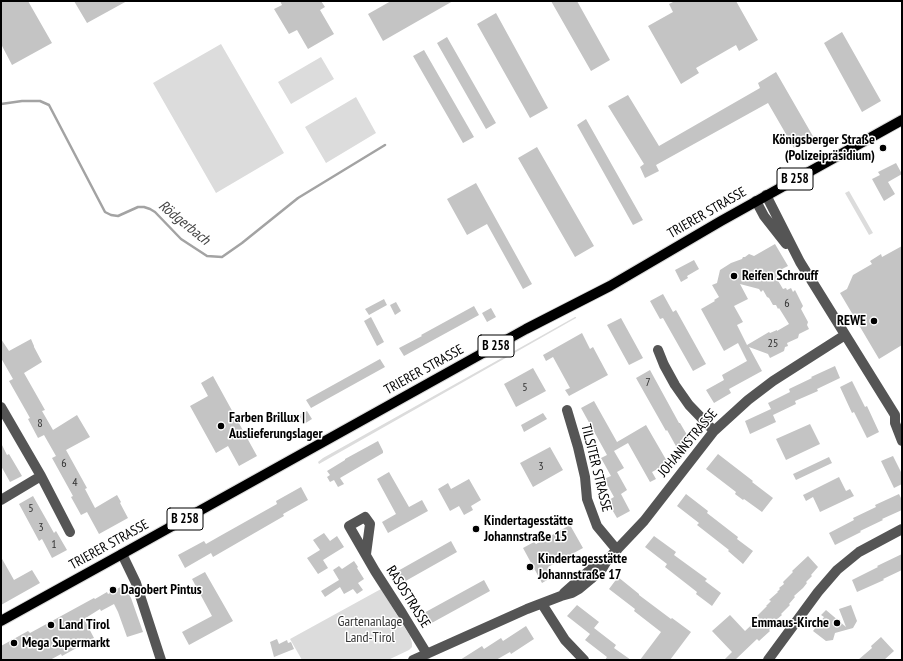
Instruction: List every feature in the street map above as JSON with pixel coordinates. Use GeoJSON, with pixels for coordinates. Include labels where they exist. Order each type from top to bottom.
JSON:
{"type":"FeatureCollection","features":[{"type":"Feature","properties":{"kind":"main road","name":"TRIERER STRASSE"},"geometry":{"type":"LineString","coordinates":[[1,621],[526,329],[610,286],[766,195],[902,120]]}},
{"type":"Feature","properties":{"kind":"street"},"geometry":{"type":"LineString","coordinates":[[766,195],[800,262],[845,335],[900,415],[895,423],[902,441]]}},
{"type":"Feature","properties":{"kind":"street"},"geometry":{"type":"LineString","coordinates":[[756,201],[764,216],[800,262]]}},
{"type":"Feature","properties":{"kind":"street","name":"JOHANNSTRASSE"},"geometry":{"type":"LineString","coordinates":[[413,660],[561,596],[567,589],[597,565],[608,559],[617,550],[644,520],[714,431],[748,400],[773,381],[845,335]]}},
{"type":"Feature","properties":{"kind":"street"},"geometry":{"type":"LineString","coordinates":[[658,350],[664,365],[689,405],[714,431]]}},
{"type":"Feature","properties":{"kind":"street"},"geometry":{"type":"LineString","coordinates":[[1,407],[41,476],[70,532]]}},
{"type":"Feature","properties":{"kind":"street","name":"TILSITER STRASSE"},"geometry":{"type":"LineString","coordinates":[[567,410],[585,477],[587,500],[597,526],[617,550]]}},
{"type":"Feature","properties":{"kind":"street"},"geometry":{"type":"LineString","coordinates":[[1,500],[41,476]]}},
{"type":"Feature","properties":{"kind":"street"},"geometry":{"type":"LineString","coordinates":[[768,660],[818,592],[837,570],[859,552],[902,529]]}},
{"type":"Feature","properties":{"kind":"street"},"geometry":{"type":"LineString","coordinates":[[122,554],[136,583],[161,660]]}},
{"type":"Feature","properties":{"kind":"street","name":"RASOSTRASSE"},"geometry":{"type":"LineString","coordinates":[[366,554],[427,654]]}},
{"type":"Feature","properties":{"kind":"street"},"geometry":{"type":"LineString","coordinates":[[542,604],[565,640],[584,660]]}},
{"type":"Feature","properties":{"kind":"green space"},"geometry":{"type":"Polygon","coordinates":[[[221,44],[284,153],[216,193],[153,83],[221,44]]]}},
{"type":"Feature","properties":{"kind":"green space"},"geometry":{"type":"Polygon","coordinates":[[[321,57],[334,79],[291,104],[278,82],[321,57]]]}},
{"type":"Feature","properties":{"kind":"green space"},"geometry":{"type":"Polygon","coordinates":[[[356,97],[376,133],[326,163],[305,127],[356,97]]]}},
{"type":"Feature","properties":{"kind":"green space"},"geometry":{"type":"Polygon","coordinates":[[[849,191],[873,233],[869,235],[845,193],[849,191]]]}},
{"type":"Feature","properties":{"kind":"green space"},"geometry":{"type":"Polygon","coordinates":[[[575,317],[576,318],[319,464],[318,462],[323,458],[575,317]]]}},
{"type":"Feature","properties":{"kind":"green space","name":"Gartenanlage Land-Tirol"},"geometry":{"type":"Polygon","coordinates":[[[381,589],[410,636],[412,647],[409,650],[388,660],[302,660],[290,639],[381,589]]]}},
{"type":"Feature","properties":{"kind":"building"},"geometry":{"type":"Polygon","coordinates":[[[1,1],[28,1],[52,43],[12,65],[1,44],[1,1]]]}},
{"type":"Feature","properties":{"kind":"building"},"geometry":{"type":"Polygon","coordinates":[[[74,1],[127,1],[87,23],[74,1]]]}},
{"type":"Feature","properties":{"kind":"building"},"geometry":{"type":"Polygon","coordinates":[[[280,1],[321,1],[325,7],[320,10],[334,34],[308,49],[297,30],[289,34],[274,9],[282,5],[280,1]]]}},
{"type":"Feature","properties":{"kind":"building"},"geometry":{"type":"Polygon","coordinates":[[[391,1],[453,1],[383,41],[368,14],[391,1]]]}},
{"type":"Feature","properties":{"kind":"building"},"geometry":{"type":"Polygon","coordinates":[[[551,1],[577,1],[610,60],[591,71],[551,1]]]}},
{"type":"Feature","properties":{"kind":"building"},"geometry":{"type":"Polygon","coordinates":[[[675,1],[736,1],[758,40],[739,51],[736,45],[696,68],[699,73],[681,84],[648,26],[673,12],[669,4],[675,1]]]}},
{"type":"Feature","properties":{"kind":"building"},"geometry":{"type":"Polygon","coordinates":[[[496,13],[548,108],[530,118],[477,24],[496,13]]]}},
{"type":"Feature","properties":{"kind":"building"},"geometry":{"type":"Polygon","coordinates":[[[842,32],[881,101],[862,112],[824,43],[842,32]]]}},
{"type":"Feature","properties":{"kind":"building"},"geometry":{"type":"Polygon","coordinates":[[[447,37],[496,123],[486,129],[437,43],[447,37]]]}},
{"type":"Feature","properties":{"kind":"building"},"geometry":{"type":"Polygon","coordinates":[[[424,50],[474,137],[463,143],[413,56],[424,50]]]}},
{"type":"Feature","properties":{"kind":"building"},"geometry":{"type":"Polygon","coordinates":[[[776,72],[814,138],[794,148],[768,103],[656,165],[659,171],[645,178],[640,167],[644,164],[608,106],[628,95],[659,146],[760,88],[758,83],[776,72]]]}},
{"type":"Feature","properties":{"kind":"building"},"geometry":{"type":"Polygon","coordinates":[[[586,119],[643,220],[633,225],[577,125],[586,119]]]}},
{"type":"Feature","properties":{"kind":"building"},"geometry":{"type":"Polygon","coordinates":[[[537,147],[594,246],[575,257],[518,158],[537,147]]]}},
{"type":"Feature","properties":{"kind":"building"},"geometry":{"type":"Polygon","coordinates":[[[896,163],[902,174],[888,182],[895,194],[884,201],[872,179],[880,175],[878,172],[896,163]]]}},
{"type":"Feature","properties":{"kind":"building"},"geometry":{"type":"Polygon","coordinates":[[[476,183],[532,284],[523,289],[487,224],[467,235],[447,199],[476,183]]]}},
{"type":"Feature","properties":{"kind":"building"},"geometry":{"type":"Polygon","coordinates":[[[775,244],[788,266],[776,272],[778,276],[777,279],[783,289],[786,288],[787,290],[791,288],[793,292],[795,290],[803,306],[801,309],[808,322],[807,325],[809,329],[799,334],[798,338],[787,343],[788,346],[785,347],[784,351],[770,358],[768,354],[749,347],[762,371],[729,389],[731,393],[714,403],[706,390],[724,380],[722,375],[747,361],[738,343],[724,351],[701,309],[719,297],[712,285],[717,283],[720,270],[749,254],[754,256],[775,244]],[[740,284],[748,299],[734,306],[743,322],[737,325],[747,345],[769,332],[777,331],[789,324],[779,308],[778,309],[776,305],[773,305],[763,290],[761,292],[759,289],[740,284]]]}},
{"type":"Feature","properties":{"kind":"building"},"geometry":{"type":"Polygon","coordinates":[[[902,246],[902,345],[879,359],[840,293],[847,289],[853,275],[872,264],[870,261],[881,254],[882,257],[902,246]]]}},
{"type":"Feature","properties":{"kind":"building"},"geometry":{"type":"Polygon","coordinates":[[[694,260],[699,269],[687,276],[688,278],[681,282],[675,270],[694,260]]]}},
{"type":"Feature","properties":{"kind":"building"},"geometry":{"type":"Polygon","coordinates":[[[663,294],[673,312],[676,310],[706,364],[693,371],[663,318],[660,319],[650,301],[663,294]]]}},
{"type":"Feature","properties":{"kind":"building"},"geometry":{"type":"Polygon","coordinates":[[[384,299],[387,305],[369,315],[365,309],[384,299]]]}},
{"type":"Feature","properties":{"kind":"building"},"geometry":{"type":"Polygon","coordinates":[[[396,302],[401,311],[395,315],[390,305],[396,302]]]}},
{"type":"Feature","properties":{"kind":"building"},"geometry":{"type":"Polygon","coordinates":[[[474,306],[479,315],[404,356],[399,348],[474,306]]]}},
{"type":"Feature","properties":{"kind":"building"},"geometry":{"type":"Polygon","coordinates":[[[491,308],[496,317],[487,322],[482,313],[491,308]]]}},
{"type":"Feature","properties":{"kind":"building"},"geometry":{"type":"Polygon","coordinates":[[[371,317],[384,342],[377,346],[364,321],[371,317]]]}},
{"type":"Feature","properties":{"kind":"building"},"geometry":{"type":"Polygon","coordinates":[[[621,318],[643,358],[629,365],[607,325],[621,318]]]}},
{"type":"Feature","properties":{"kind":"building"},"geometry":{"type":"Polygon","coordinates":[[[582,333],[590,349],[593,347],[608,375],[569,396],[565,390],[570,388],[553,357],[546,361],[543,355],[582,333]]]}},
{"type":"Feature","properties":{"kind":"building"},"geometry":{"type":"Polygon","coordinates":[[[1,339],[9,351],[31,339],[42,362],[24,373],[45,410],[42,411],[53,430],[77,415],[90,437],[66,450],[87,488],[85,489],[95,508],[117,495],[128,518],[99,534],[87,512],[81,515],[71,497],[73,496],[52,458],[56,456],[44,435],[38,438],[28,419],[30,418],[9,381],[13,379],[1,358],[1,339]]]}},
{"type":"Feature","properties":{"kind":"building"},"geometry":{"type":"Polygon","coordinates":[[[380,359],[385,367],[311,408],[306,400],[380,359]]]}},
{"type":"Feature","properties":{"kind":"building"},"geometry":{"type":"Polygon","coordinates":[[[835,366],[840,378],[817,389],[818,391],[795,401],[796,404],[773,415],[776,422],[750,434],[745,421],[771,409],[768,403],[790,392],[789,389],[835,366]]]}},
{"type":"Feature","properties":{"kind":"building"},"geometry":{"type":"Polygon","coordinates":[[[533,368],[546,391],[516,407],[504,384],[533,368]]]}},
{"type":"Feature","properties":{"kind":"building"},"geometry":{"type":"Polygon","coordinates":[[[650,370],[690,440],[677,448],[636,378],[650,370]]]}},
{"type":"Feature","properties":{"kind":"building","name":"Farben Brillux | Auslieferungslager"},"geometry":{"type":"Polygon","coordinates":[[[213,376],[257,456],[239,466],[228,446],[216,453],[190,406],[208,396],[201,383],[213,376]]]}},
{"type":"Feature","properties":{"kind":"building"},"geometry":{"type":"Polygon","coordinates":[[[852,381],[865,407],[867,406],[879,432],[867,438],[854,412],[852,413],[840,387],[852,381]]]}},
{"type":"Feature","properties":{"kind":"building"},"geometry":{"type":"Polygon","coordinates":[[[594,401],[617,442],[646,425],[668,463],[652,472],[656,479],[650,482],[628,443],[614,451],[624,468],[617,472],[627,490],[621,494],[630,511],[617,518],[607,501],[614,497],[604,479],[611,476],[601,458],[607,455],[581,408],[594,401]]]}},
{"type":"Feature","properties":{"kind":"building"},"geometry":{"type":"Polygon","coordinates":[[[307,411],[312,419],[304,424],[299,415],[307,411]]]}},
{"type":"Feature","properties":{"kind":"building"},"geometry":{"type":"Polygon","coordinates":[[[543,413],[547,419],[524,432],[521,425],[543,413]]]}},
{"type":"Feature","properties":{"kind":"building"},"geometry":{"type":"Polygon","coordinates":[[[810,424],[820,444],[786,460],[776,439],[810,424]]]}},
{"type":"Feature","properties":{"kind":"building"},"geometry":{"type":"Polygon","coordinates":[[[378,441],[383,453],[340,478],[344,484],[338,487],[334,480],[330,482],[327,477],[330,475],[327,471],[345,459],[378,441]]]}},
{"type":"Feature","properties":{"kind":"building"},"geometry":{"type":"Polygon","coordinates":[[[1,443],[7,455],[9,454],[22,476],[10,482],[1,466],[1,443]]]}},
{"type":"Feature","properties":{"kind":"building"},"geometry":{"type":"Polygon","coordinates":[[[550,447],[563,470],[533,487],[520,463],[550,447]]]}},
{"type":"Feature","properties":{"kind":"building"},"geometry":{"type":"Polygon","coordinates":[[[718,454],[773,498],[762,512],[735,494],[736,492],[706,469],[718,454]]]}},
{"type":"Feature","properties":{"kind":"building"},"geometry":{"type":"Polygon","coordinates":[[[893,456],[902,474],[902,484],[894,488],[881,461],[893,456]]]}},
{"type":"Feature","properties":{"kind":"building"},"geometry":{"type":"Polygon","coordinates":[[[829,457],[832,463],[796,480],[793,474],[829,457]]]}},
{"type":"Feature","properties":{"kind":"building"},"geometry":{"type":"Polygon","coordinates":[[[389,472],[409,507],[422,500],[428,511],[388,533],[382,522],[396,514],[377,479],[389,472]]]}},
{"type":"Feature","properties":{"kind":"building"},"geometry":{"type":"Polygon","coordinates":[[[839,477],[846,491],[850,489],[854,496],[820,512],[813,497],[806,501],[803,495],[839,477]]]}},
{"type":"Feature","properties":{"kind":"building"},"geometry":{"type":"Polygon","coordinates":[[[469,479],[481,500],[471,506],[473,510],[464,515],[459,506],[450,511],[438,489],[448,483],[451,489],[469,479]]]}},
{"type":"Feature","properties":{"kind":"building"},"geometry":{"type":"Polygon","coordinates":[[[301,487],[308,500],[283,514],[284,516],[213,557],[211,553],[185,568],[178,555],[204,541],[206,544],[277,504],[276,501],[301,487]]]}},
{"type":"Feature","properties":{"kind":"building"},"geometry":{"type":"Polygon","coordinates":[[[686,494],[708,511],[707,513],[738,537],[737,539],[753,551],[743,564],[728,551],[729,550],[697,525],[699,523],[677,506],[686,494]]]}},
{"type":"Feature","properties":{"kind":"building"},"geometry":{"type":"Polygon","coordinates":[[[899,494],[902,500],[902,510],[882,519],[883,520],[835,545],[829,533],[854,520],[853,518],[876,507],[875,505],[899,494]]]}},
{"type":"Feature","properties":{"kind":"building"},"geometry":{"type":"Polygon","coordinates":[[[33,496],[54,533],[56,531],[67,550],[52,558],[42,539],[39,541],[19,504],[33,496]]]}},
{"type":"Feature","properties":{"kind":"building"},"geometry":{"type":"Polygon","coordinates":[[[570,525],[583,548],[548,567],[554,576],[542,583],[523,548],[534,542],[536,544],[570,525]]]}},
{"type":"Feature","properties":{"kind":"building"},"geometry":{"type":"Polygon","coordinates":[[[324,533],[330,541],[337,536],[344,547],[323,560],[328,568],[318,574],[307,558],[320,550],[313,540],[324,533]]]}},
{"type":"Feature","properties":{"kind":"building"},"geometry":{"type":"Polygon","coordinates":[[[654,536],[676,552],[674,555],[707,579],[705,581],[721,593],[712,606],[665,567],[667,564],[645,547],[654,536]]]}},
{"type":"Feature","properties":{"kind":"building"},"geometry":{"type":"Polygon","coordinates":[[[451,541],[457,552],[402,583],[396,572],[451,541]]]}},
{"type":"Feature","properties":{"kind":"building"},"geometry":{"type":"Polygon","coordinates":[[[902,554],[902,570],[857,592],[852,580],[902,554]]]}},
{"type":"Feature","properties":{"kind":"building"},"geometry":{"type":"Polygon","coordinates":[[[808,556],[818,567],[803,588],[794,596],[795,597],[789,604],[790,605],[775,621],[776,622],[769,630],[770,631],[759,641],[757,639],[735,660],[724,660],[732,652],[712,631],[730,615],[745,631],[759,618],[757,616],[771,601],[769,600],[778,592],[780,589],[779,588],[784,584],[783,582],[793,572],[792,571],[808,556]]]}},
{"type":"Feature","properties":{"kind":"building"},"geometry":{"type":"Polygon","coordinates":[[[1,557],[14,580],[32,570],[40,583],[1,605],[1,557]]]}},
{"type":"Feature","properties":{"kind":"building"},"geometry":{"type":"Polygon","coordinates":[[[354,561],[364,579],[358,583],[363,590],[357,594],[353,589],[344,594],[340,587],[325,597],[321,591],[339,580],[333,570],[339,566],[342,569],[354,561]]]}},
{"type":"Feature","properties":{"kind":"building"},"geometry":{"type":"Polygon","coordinates":[[[205,572],[233,621],[189,645],[182,632],[212,616],[192,579],[205,572]]]}},
{"type":"Feature","properties":{"kind":"building"},"geometry":{"type":"Polygon","coordinates":[[[618,577],[639,595],[691,632],[670,660],[640,660],[661,632],[609,589],[618,577]]]}},
{"type":"Feature","properties":{"kind":"building"},"geometry":{"type":"Polygon","coordinates":[[[484,580],[490,591],[428,625],[422,614],[484,580]]]}},
{"type":"Feature","properties":{"kind":"building"},"geometry":{"type":"Polygon","coordinates":[[[124,585],[131,598],[143,632],[127,637],[114,604],[101,611],[100,609],[84,619],[94,638],[88,642],[90,645],[84,648],[82,645],[62,656],[61,654],[50,660],[1,660],[1,646],[28,631],[30,633],[94,598],[95,599],[107,592],[108,594],[124,585]]]}},
{"type":"Feature","properties":{"kind":"building"},"geometry":{"type":"Polygon","coordinates":[[[577,605],[599,622],[594,628],[616,645],[614,648],[631,660],[605,660],[607,657],[585,640],[590,634],[567,616],[577,605]]]}},
{"type":"Feature","properties":{"kind":"building","name":"Emmaus-Kirche"},"geometry":{"type":"Polygon","coordinates":[[[851,605],[857,621],[853,628],[835,633],[833,640],[826,641],[813,631],[824,617],[821,615],[826,610],[846,627],[839,609],[851,605]]]}},
{"type":"Feature","properties":{"kind":"building"},"geometry":{"type":"Polygon","coordinates":[[[526,626],[534,639],[511,654],[510,652],[496,660],[460,660],[482,646],[484,649],[501,638],[503,641],[526,626]]]}},
{"type":"Feature","properties":{"kind":"building"},"geometry":{"type":"Polygon","coordinates":[[[881,637],[894,651],[884,660],[858,660],[872,648],[871,646],[881,637]]]}},
{"type":"Feature","properties":{"kind":"building"},"geometry":{"type":"Polygon","coordinates":[[[277,639],[279,644],[287,640],[288,643],[291,642],[294,649],[274,657],[270,642],[277,639]]]}},
{"type":"Feature","properties":{"kind":"waterway","name":"Rödgerbach"},"geometry":{"type":"LineString","coordinates":[[1,104],[22,101],[40,101],[49,105],[105,212],[118,216],[138,207],[150,209],[155,212],[181,239],[207,256],[222,257],[242,243],[298,198],[385,145]]}},
{"type":"Feature","properties":{"kind":"place","name":"Königsberger Straße (Polizeipräsidium)"},"geometry":{"type":"Point","coordinates":[883,148]}},
{"type":"Feature","properties":{"kind":"place","name":"Reifen Schrouff"},"geometry":{"type":"Point","coordinates":[734,276]}},
{"type":"Feature","properties":{"kind":"place","name":"REWE"},"geometry":{"type":"Point","coordinates":[874,321]}},
{"type":"Feature","properties":{"kind":"place","name":"Farben Brillux | Auslieferungslager"},"geometry":{"type":"Point","coordinates":[221,426]}},
{"type":"Feature","properties":{"kind":"place","name":"Kindertagesstätte Johannstraße 15"},"geometry":{"type":"Point","coordinates":[476,529]}},
{"type":"Feature","properties":{"kind":"place","name":"Kindertagesstätte Johannstraße 17"},"geometry":{"type":"Point","coordinates":[530,567]}},
{"type":"Feature","properties":{"kind":"place","name":"Dagobert Pintus"},"geometry":{"type":"Point","coordinates":[113,590]}},
{"type":"Feature","properties":{"kind":"place","name":"Emmaus-Kirche"},"geometry":{"type":"Point","coordinates":[837,623]}},
{"type":"Feature","properties":{"kind":"place","name":"Land Tirol"},"geometry":{"type":"Point","coordinates":[51,625]}},
{"type":"Feature","properties":{"kind":"place","name":"Mega Supermarkt"},"geometry":{"type":"Point","coordinates":[14,643]}}]}
